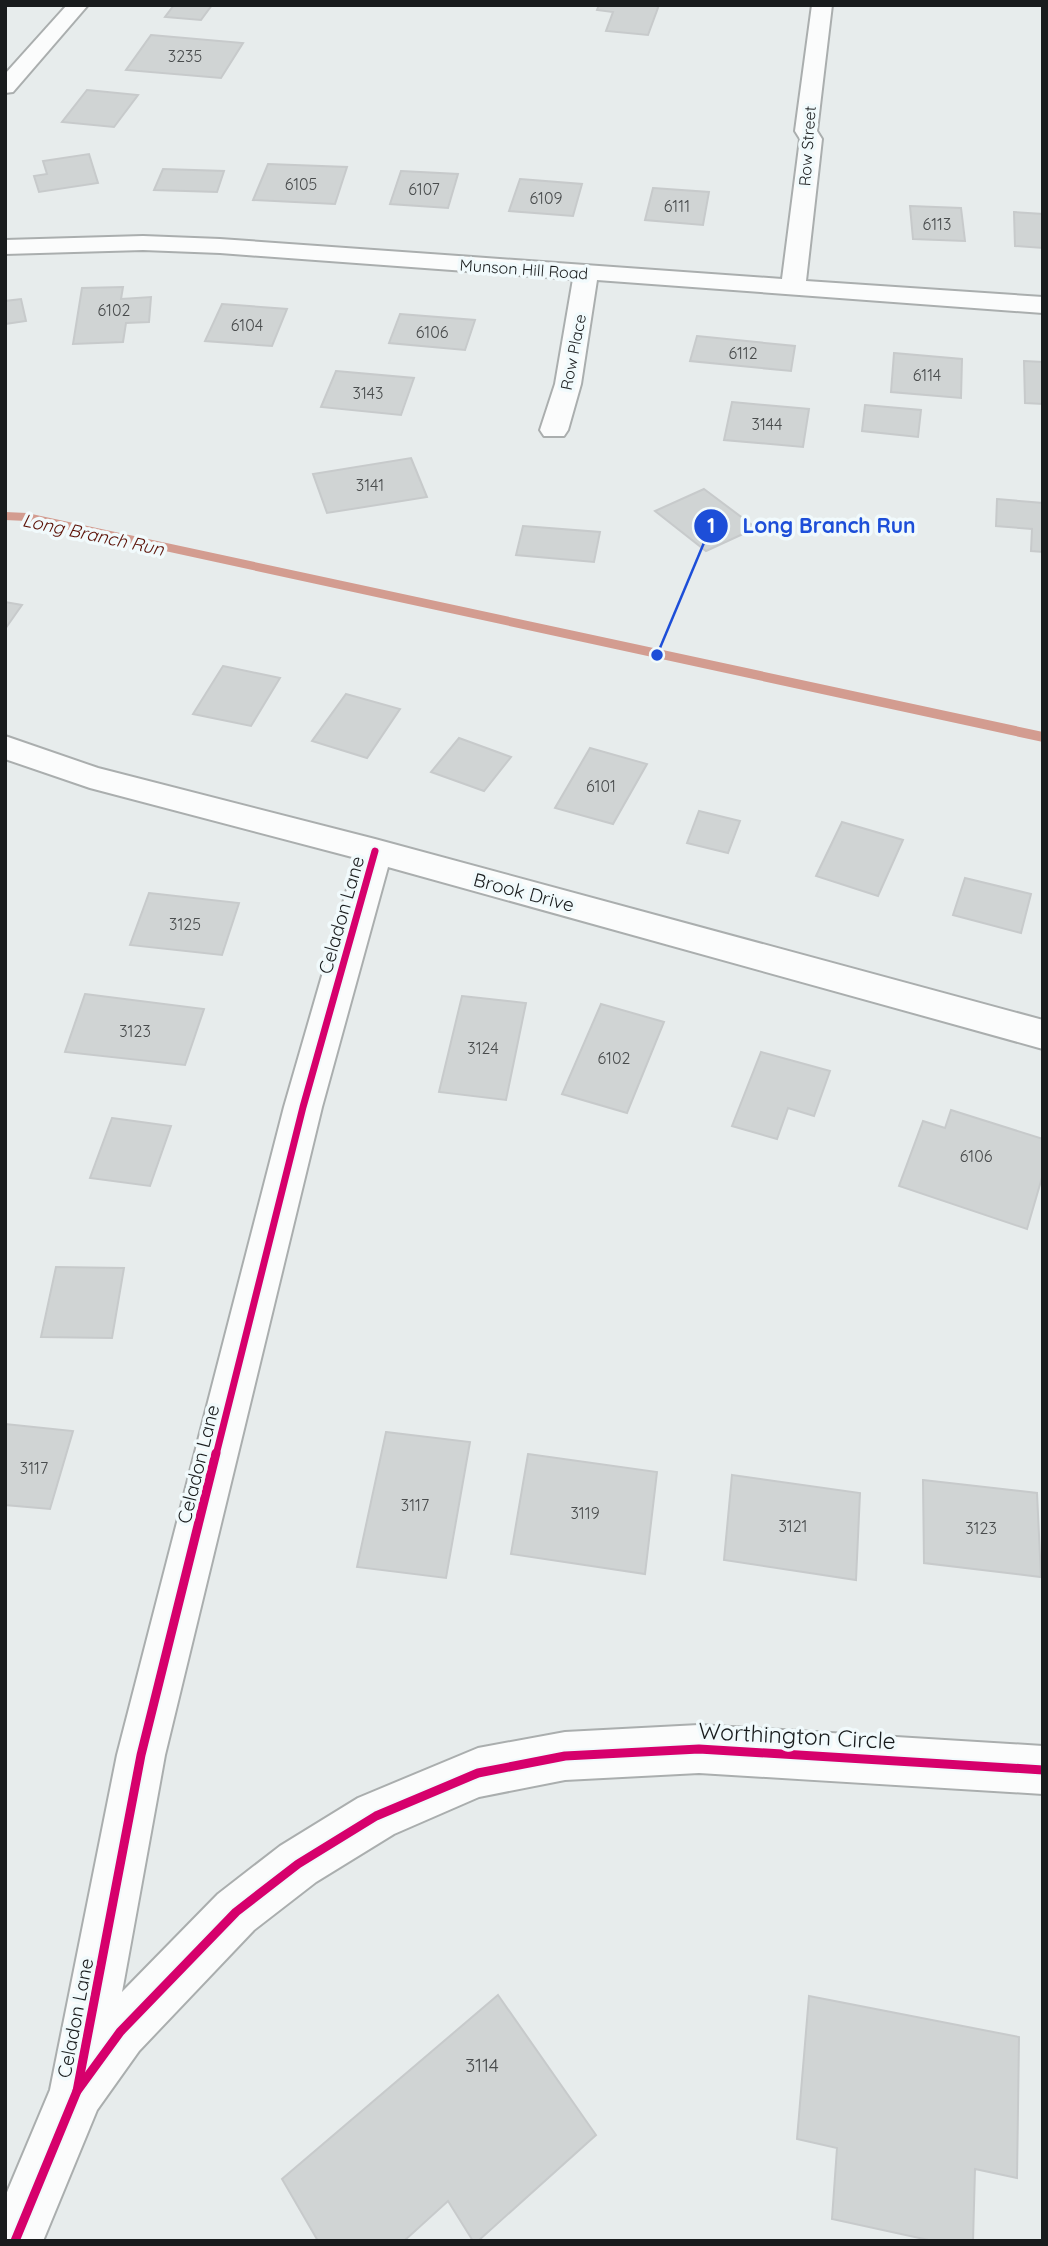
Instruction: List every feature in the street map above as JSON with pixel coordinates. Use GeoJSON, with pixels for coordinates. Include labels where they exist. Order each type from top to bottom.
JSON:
{"type":"FeatureCollection","features":[{"type":"Feature","properties":{"kind":"street"},"geometry":{"type":"LineString","coordinates":[[5,88],[78,5]]}},
{"type":"Feature","properties":{"kind":"street","name":"Row Street"},"geometry":{"type":"LineString","coordinates":[[793,287],[811,139],[806,131],[822,5]]}},
{"type":"Feature","properties":{"kind":"street","name":"Munson Hill Road"},"geometry":{"type":"LineString","coordinates":[[5,247],[144,243],[220,246],[1043,305]]}},
{"type":"Feature","properties":{"kind":"street","name":"Row Place"},"geometry":{"type":"LineString","coordinates":[[554,430],[569,384],[586,274]]}},
{"type":"Feature","properties":{"kind":"street","name":"Brook Drive"},"geometry":{"type":"LineString","coordinates":[[5,747],[90,777],[375,851],[1043,1035]]}},
{"type":"Feature","properties":{"kind":"street","name":"Celadon Lane"},"geometry":{"type":"LineString","coordinates":[[76,2091],[141,1755],[303,1107],[375,851]]}},
{"type":"Feature","properties":{"kind":"street","name":"Worthington Circle"},"geometry":{"type":"LineString","coordinates":[[15,2241],[76,2091],[120,2032],[236,1912],[298,1864],[376,1816],[478,1773],[565,1756],[699,1749],[1043,1770]]}},
{"type":"Feature","properties":{"kind":"building"},"geometry":{"type":"Polygon","coordinates":[[[174,5],[212,5],[201,20],[165,17],[174,5]]]}},
{"type":"Feature","properties":{"kind":"building"},"geometry":{"type":"Polygon","coordinates":[[[599,5],[659,5],[648,35],[606,31],[613,12],[597,10],[599,5]]]}},
{"type":"Feature","properties":{"kind":"building"},"geometry":{"type":"Polygon","coordinates":[[[151,35],[243,43],[221,78],[126,70],[151,35]]]}},
{"type":"Feature","properties":{"kind":"building"},"geometry":{"type":"Polygon","coordinates":[[[87,90],[138,95],[114,127],[62,122],[87,90]]]}},
{"type":"Feature","properties":{"kind":"building"},"geometry":{"type":"Polygon","coordinates":[[[89,154],[98,183],[39,192],[34,176],[47,174],[43,161],[89,154]]]}},
{"type":"Feature","properties":{"kind":"building"},"geometry":{"type":"Polygon","coordinates":[[[268,164],[347,167],[335,204],[253,200],[268,164]]]}},
{"type":"Feature","properties":{"kind":"building"},"geometry":{"type":"Polygon","coordinates":[[[163,169],[224,171],[217,192],[154,190],[163,169]]]}},
{"type":"Feature","properties":{"kind":"building"},"geometry":{"type":"Polygon","coordinates":[[[401,171],[458,174],[448,208],[390,204],[401,171]]]}},
{"type":"Feature","properties":{"kind":"building"},"geometry":{"type":"Polygon","coordinates":[[[520,179],[582,184],[573,216],[509,211],[520,179]]]}},
{"type":"Feature","properties":{"kind":"building"},"geometry":{"type":"Polygon","coordinates":[[[653,188],[709,192],[703,225],[645,220],[653,188]]]}},
{"type":"Feature","properties":{"kind":"building"},"geometry":{"type":"Polygon","coordinates":[[[910,206],[961,208],[965,241],[913,239],[910,206]]]}},
{"type":"Feature","properties":{"kind":"building"},"geometry":{"type":"Polygon","coordinates":[[[1014,212],[1043,214],[1043,248],[1015,246],[1014,212]]]}},
{"type":"Feature","properties":{"kind":"building"},"geometry":{"type":"Polygon","coordinates":[[[123,287],[121,299],[151,297],[149,322],[126,323],[123,342],[73,344],[82,288],[123,287]]]}},
{"type":"Feature","properties":{"kind":"building"},"geometry":{"type":"Polygon","coordinates":[[[21,299],[26,321],[5,324],[5,301],[21,299]]]}},
{"type":"Feature","properties":{"kind":"building"},"geometry":{"type":"Polygon","coordinates":[[[222,304],[287,309],[272,346],[205,341],[222,304]]]}},
{"type":"Feature","properties":{"kind":"building"},"geometry":{"type":"Polygon","coordinates":[[[400,314],[475,320],[465,350],[389,343],[400,314]]]}},
{"type":"Feature","properties":{"kind":"building"},"geometry":{"type":"Polygon","coordinates":[[[697,336],[795,346],[791,371],[690,361],[697,336]]]}},
{"type":"Feature","properties":{"kind":"building"},"geometry":{"type":"Polygon","coordinates":[[[894,353],[962,359],[961,398],[891,392],[894,353]]]}},
{"type":"Feature","properties":{"kind":"building"},"geometry":{"type":"Polygon","coordinates":[[[1024,361],[1043,362],[1043,404],[1025,403],[1024,361]]]}},
{"type":"Feature","properties":{"kind":"building"},"geometry":{"type":"Polygon","coordinates":[[[336,371],[414,378],[401,415],[321,407],[336,371]]]}},
{"type":"Feature","properties":{"kind":"building"},"geometry":{"type":"Polygon","coordinates":[[[732,402],[809,409],[803,447],[724,440],[732,402]]]}},
{"type":"Feature","properties":{"kind":"building"},"geometry":{"type":"Polygon","coordinates":[[[865,405],[921,410],[918,437],[862,431],[865,405]]]}},
{"type":"Feature","properties":{"kind":"building"},"geometry":{"type":"Polygon","coordinates":[[[411,458],[427,497],[327,513],[313,474],[411,458]]]}},
{"type":"Feature","properties":{"kind":"building"},"geometry":{"type":"Polygon","coordinates":[[[704,489],[756,528],[706,551],[655,511],[704,489]]]}},
{"type":"Feature","properties":{"kind":"building"},"geometry":{"type":"Polygon","coordinates":[[[997,499],[1043,503],[1043,552],[1031,551],[1032,529],[996,526],[997,499]]]}},
{"type":"Feature","properties":{"kind":"building"},"geometry":{"type":"Polygon","coordinates":[[[523,526],[600,532],[594,562],[516,555],[523,526]]]}},
{"type":"Feature","properties":{"kind":"building"},"geometry":{"type":"Polygon","coordinates":[[[5,602],[22,605],[5,629],[5,602]]]}},
{"type":"Feature","properties":{"kind":"building"},"geometry":{"type":"Polygon","coordinates":[[[223,666],[280,678],[251,726],[193,714],[223,666]]]}},
{"type":"Feature","properties":{"kind":"building"},"geometry":{"type":"Polygon","coordinates":[[[346,694],[400,709],[367,758],[312,741],[346,694]]]}},
{"type":"Feature","properties":{"kind":"building"},"geometry":{"type":"Polygon","coordinates":[[[459,738],[511,757],[484,791],[431,772],[459,738]]]}},
{"type":"Feature","properties":{"kind":"building"},"geometry":{"type":"Polygon","coordinates":[[[590,748],[647,764],[613,824],[555,808],[590,748]]]}},
{"type":"Feature","properties":{"kind":"building"},"geometry":{"type":"Polygon","coordinates":[[[699,811],[740,821],[728,853],[687,843],[699,811]]]}},
{"type":"Feature","properties":{"kind":"building"},"geometry":{"type":"Polygon","coordinates":[[[842,822],[903,840],[878,896],[816,876],[842,822]]]}},
{"type":"Feature","properties":{"kind":"building"},"geometry":{"type":"Polygon","coordinates":[[[965,878],[1031,894],[1021,933],[953,915],[965,878]]]}},
{"type":"Feature","properties":{"kind":"building"},"geometry":{"type":"Polygon","coordinates":[[[149,893],[239,903],[222,955],[130,945],[149,893]]]}},
{"type":"Feature","properties":{"kind":"building"},"geometry":{"type":"Polygon","coordinates":[[[85,994],[204,1009],[185,1065],[65,1052],[85,994]]]}},
{"type":"Feature","properties":{"kind":"building"},"geometry":{"type":"Polygon","coordinates":[[[462,996],[526,1003],[506,1100],[439,1092],[462,996]]]}},
{"type":"Feature","properties":{"kind":"building"},"geometry":{"type":"Polygon","coordinates":[[[601,1004],[664,1022],[627,1113],[562,1094],[601,1004]]]}},
{"type":"Feature","properties":{"kind":"building"},"geometry":{"type":"Polygon","coordinates":[[[761,1052],[830,1071],[814,1116],[788,1108],[777,1139],[732,1126],[761,1052]]]}},
{"type":"Feature","properties":{"kind":"building"},"geometry":{"type":"Polygon","coordinates":[[[951,1110],[1043,1139],[1043,1174],[1027,1229],[899,1186],[923,1121],[945,1128],[951,1110]]]}},
{"type":"Feature","properties":{"kind":"building"},"geometry":{"type":"Polygon","coordinates":[[[112,1118],[171,1126],[150,1186],[90,1178],[112,1118]]]}},
{"type":"Feature","properties":{"kind":"building"},"geometry":{"type":"Polygon","coordinates":[[[56,1267],[124,1268],[112,1338],[41,1337],[56,1267]]]}},
{"type":"Feature","properties":{"kind":"building"},"geometry":{"type":"Polygon","coordinates":[[[5,1424],[73,1431],[50,1509],[5,1505],[5,1424]]]}},
{"type":"Feature","properties":{"kind":"building"},"geometry":{"type":"Polygon","coordinates":[[[386,1432],[470,1442],[446,1578],[357,1567],[386,1432]]]}},
{"type":"Feature","properties":{"kind":"building"},"geometry":{"type":"Polygon","coordinates":[[[528,1454],[657,1472],[645,1574],[511,1554],[528,1454]]]}},
{"type":"Feature","properties":{"kind":"building"},"geometry":{"type":"Polygon","coordinates":[[[732,1475],[860,1493],[856,1580],[724,1560],[732,1475]]]}},
{"type":"Feature","properties":{"kind":"building"},"geometry":{"type":"Polygon","coordinates":[[[923,1480],[1037,1493],[1041,1577],[924,1563],[923,1480]]]}},
{"type":"Feature","properties":{"kind":"building"},"geometry":{"type":"Polygon","coordinates":[[[498,1995],[596,2135],[478,2241],[473,2241],[448,2201],[404,2241],[318,2241],[282,2179],[498,1995]]]}},
{"type":"Feature","properties":{"kind":"building"},"geometry":{"type":"Polygon","coordinates":[[[809,1996],[1019,2037],[1017,2178],[975,2169],[973,2241],[933,2241],[832,2219],[837,2148],[797,2139],[809,1996]]]}},
{"type":"Feature","properties":{"kind":"waterway","name":"Long Branch Run"},"geometry":{"type":"LineString","coordinates":[[5,516],[27,517],[1043,737]]}},
{"type":"Feature","properties":{"kind":"cycle path"},"geometry":{"type":"LineString","coordinates":[[77,2091],[141,1755],[303,1107],[375,851]]}},
{"type":"Feature","properties":{"kind":"cycle path"},"geometry":{"type":"LineString","coordinates":[[15,2241],[77,2091],[120,2032],[236,1912],[298,1864],[376,1816],[478,1773],[565,1756],[699,1749],[1043,1770]]}},
{"type":"Feature","properties":{"kind":"place","name":"Long Branch Run"},"geometry":{"type":"Point","coordinates":[657,655]}}]}
